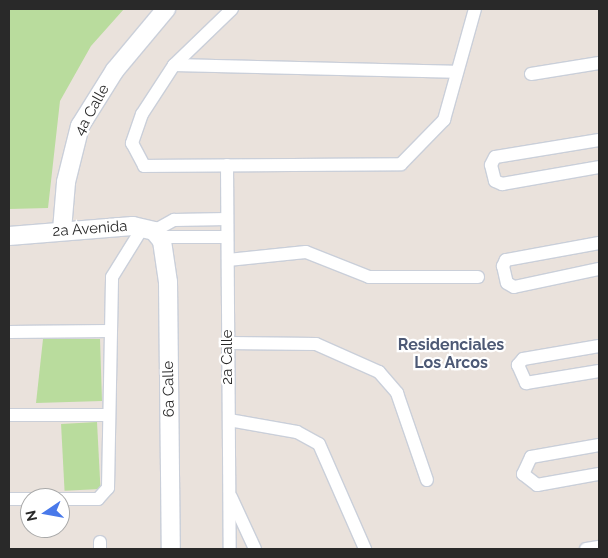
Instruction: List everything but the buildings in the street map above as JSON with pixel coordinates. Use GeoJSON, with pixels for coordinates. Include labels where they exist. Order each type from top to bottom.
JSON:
{"type":"FeatureCollection","features":[{"type":"Feature","properties":{"kind":"main road","name":"4a Calle"},"geometry":{"type":"LineString","coordinates":[[62,230],[67,174],[80,126],[115,70],[166,9]]}},
{"type":"Feature","properties":{"kind":"main road","name":"2a Avenida"},"geometry":{"type":"LineString","coordinates":[[9,236],[62,230],[152,232]]}},
{"type":"Feature","properties":{"kind":"main road","name":"6a Calle"},"geometry":{"type":"LineString","coordinates":[[152,232],[168,282],[171,549]]}},
{"type":"Feature","properties":{"kind":"street"},"geometry":{"type":"LineString","coordinates":[[232,9],[174,65],[142,114],[132,143],[144,166],[401,164],[444,120],[454,72],[472,30],[475,9]]}},
{"type":"Feature","properties":{"kind":"street"},"geometry":{"type":"LineString","coordinates":[[531,74],[599,63]]}},
{"type":"Feature","properties":{"kind":"street"},"geometry":{"type":"LineString","coordinates":[[174,65],[454,72]]}},
{"type":"Feature","properties":{"kind":"street"},"geometry":{"type":"LineString","coordinates":[[599,140],[495,157],[491,165],[494,181],[502,184],[599,167]]}},
{"type":"Feature","properties":{"kind":"street","name":"2a Calle"},"geometry":{"type":"LineString","coordinates":[[227,165],[230,549]]}},
{"type":"Feature","properties":{"kind":"street","name":"2a Avenida"},"geometry":{"type":"LineString","coordinates":[[152,232],[174,220],[227,219]]}},
{"type":"Feature","properties":{"kind":"street"},"geometry":{"type":"LineString","coordinates":[[70,499],[98,499],[107,491],[109,331],[112,277],[152,232]]}},
{"type":"Feature","properties":{"kind":"street","name":"2a Avenida"},"geometry":{"type":"LineString","coordinates":[[152,232],[227,237]]}},
{"type":"Feature","properties":{"kind":"street"},"geometry":{"type":"LineString","coordinates":[[599,243],[506,260],[503,266],[508,283],[514,287],[599,269]]}},
{"type":"Feature","properties":{"kind":"street"},"geometry":{"type":"LineString","coordinates":[[228,260],[306,252],[369,277],[478,277]]}},
{"type":"Feature","properties":{"kind":"street"},"geometry":{"type":"LineString","coordinates":[[9,332],[109,331]]}},
{"type":"Feature","properties":{"kind":"street"},"geometry":{"type":"LineString","coordinates":[[228,342],[316,344],[379,372],[398,393],[427,480]]}},
{"type":"Feature","properties":{"kind":"street"},"geometry":{"type":"LineString","coordinates":[[599,346],[523,359],[518,365],[526,383],[599,371]]}},
{"type":"Feature","properties":{"kind":"street"},"geometry":{"type":"LineString","coordinates":[[9,415],[109,415]]}},
{"type":"Feature","properties":{"kind":"street"},"geometry":{"type":"LineString","coordinates":[[229,420],[297,432],[319,444],[365,549]]}},
{"type":"Feature","properties":{"kind":"street"},"geometry":{"type":"LineString","coordinates":[[599,445],[531,457],[523,474],[537,485],[599,474]]}},
{"type":"Feature","properties":{"kind":"street"},"geometry":{"type":"LineString","coordinates":[[230,493],[255,549]]}},
{"type":"Feature","properties":{"kind":"street"},"geometry":{"type":"LineString","coordinates":[[586,549],[599,547]]}},
{"type":"Feature","properties":{"kind":"green space"},"geometry":{"type":"Polygon","coordinates":[[[9,9],[124,9],[91,46],[60,101],[48,208],[9,209],[9,9]]]}},
{"type":"Feature","properties":{"kind":"green space"},"geometry":{"type":"Polygon","coordinates":[[[43,339],[100,339],[102,401],[36,403],[43,339]]]}},
{"type":"Feature","properties":{"kind":"green space"},"geometry":{"type":"Polygon","coordinates":[[[97,422],[101,489],[70,491],[70,488],[64,488],[61,424],[97,422]]]}},
{"type":"Feature","properties":{"kind":"district","name":"Residenciales Los Arcos"},"geometry":{"type":"Point","coordinates":[451,354]}}]}
